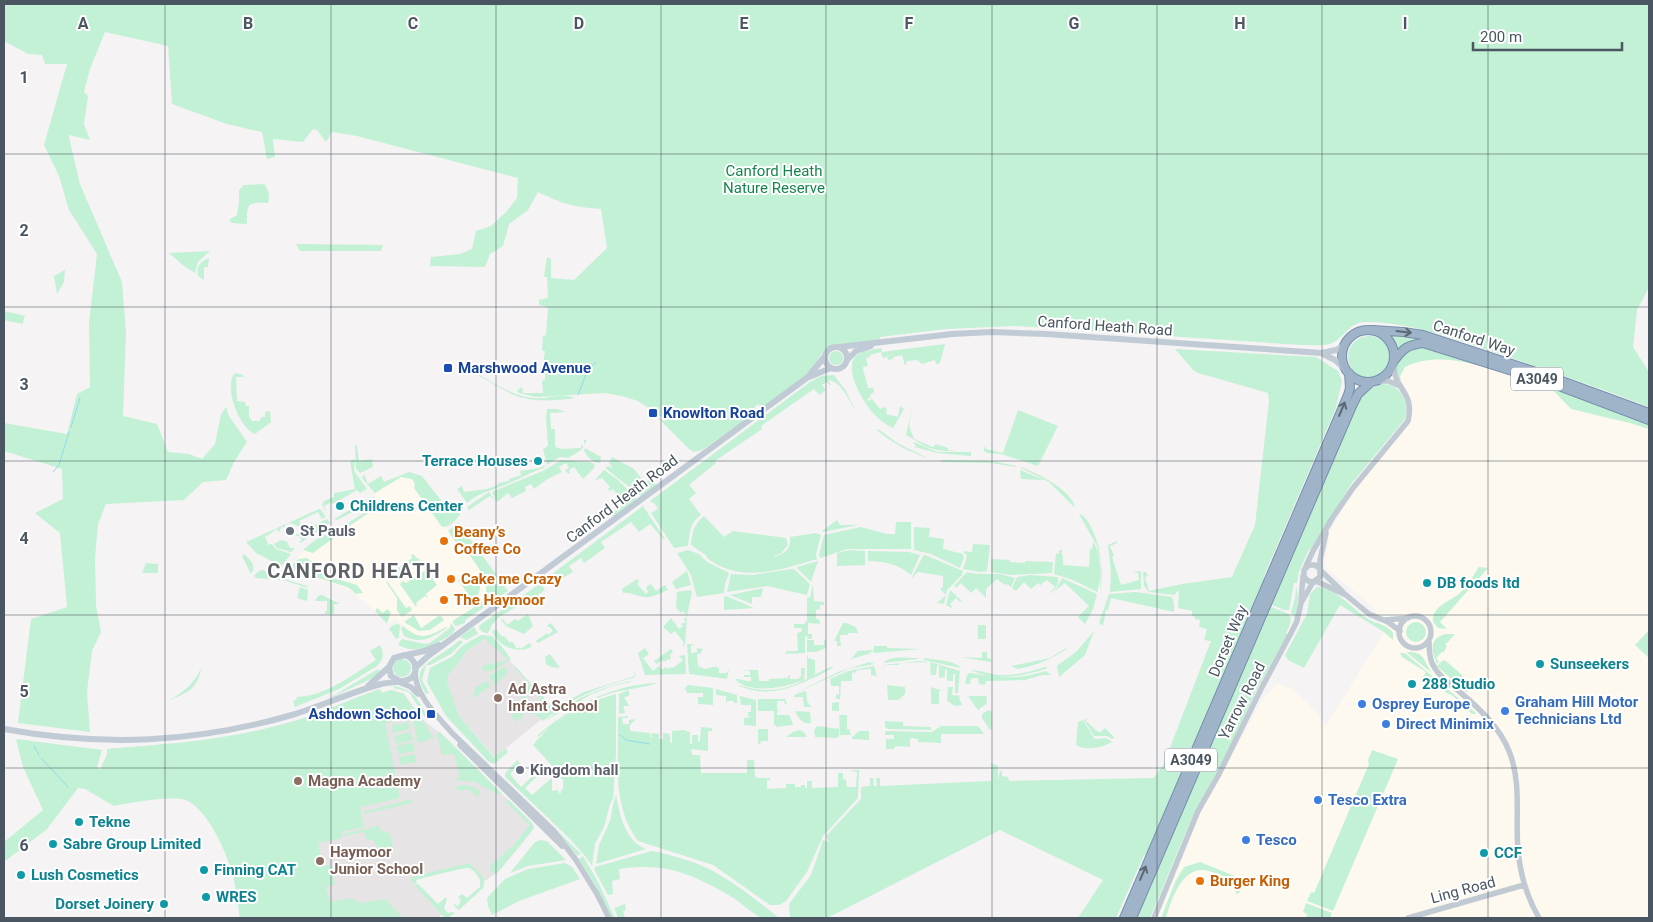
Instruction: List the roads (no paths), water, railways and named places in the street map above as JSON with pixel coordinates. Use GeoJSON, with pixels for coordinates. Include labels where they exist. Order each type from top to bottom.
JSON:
{"type":"FeatureCollection","features":[{"type":"Feature","properties":{"kind":"highway","name":"A3049"},"geometry":{"type":"LineString","coordinates":[[1348,372],[1342,357],[1345,345],[1356,333],[1364,330],[1373,330]]}},
{"type":"Feature","properties":{"kind":"highway"},"geometry":{"type":"LineString","coordinates":[[1373,330],[1383,334],[1390,341],[1394,350],[1394,362]]}},
{"type":"Feature","properties":{"kind":"highway","name":"Canford Way"},"geometry":{"type":"LineString","coordinates":[[1373,330],[1423,335],[1548,376],[1649,413]]}},
{"type":"Feature","properties":{"kind":"highway","name":"Canford Way"},"geometry":{"type":"LineString","coordinates":[[1394,362],[1402,350],[1410,346],[1423,344],[1551,384],[1649,420]]}},
{"type":"Feature","properties":{"kind":"highway","name":"A3049"},"geometry":{"type":"LineString","coordinates":[[1374,381],[1388,374],[1394,362]]}},
{"type":"Feature","properties":{"kind":"highway"},"geometry":{"type":"LineString","coordinates":[[1348,372],[1363,382],[1374,381]]}},
{"type":"Feature","properties":{"kind":"highway","name":"Dorset Way"},"geometry":{"type":"LineString","coordinates":[[1124,918],[1348,394],[1350,388],[1348,372]]}},
{"type":"Feature","properties":{"kind":"highway","name":"Dorset Way"},"geometry":{"type":"LineString","coordinates":[[1132,918],[1352,406],[1358,394],[1374,381]]}},
{"type":"Feature","properties":{"kind":"main road","name":"Canford Heath Road"},"geometry":{"type":"LineString","coordinates":[[839,347],[952,334],[992,332],[1046,334],[1322,354],[1345,345]]}},
{"type":"Feature","properties":{"kind":"main road","name":"Canford Heath Road"},"geometry":{"type":"LineString","coordinates":[[847,360],[860,349],[887,342]]}},
{"type":"Feature","properties":{"kind":"main road"},"geometry":{"type":"LineString","coordinates":[[839,347],[844,351],[847,360],[842,367],[831,368],[827,365],[825,356],[832,348],[839,347]]}},
{"type":"Feature","properties":{"kind":"main road","name":"Canford Heath Road"},"geometry":{"type":"LineString","coordinates":[[1322,354],[1335,360],[1348,372]]}},
{"type":"Feature","properties":{"kind":"main road","name":"Canford Heath Road"},"geometry":{"type":"LineString","coordinates":[[415,670],[422,661],[808,377],[825,356]]}},
{"type":"Feature","properties":{"kind":"main road","name":"Canford Heath Road"},"geometry":{"type":"LineString","coordinates":[[808,377],[831,368]]}},
{"type":"Feature","properties":{"kind":"main road","name":"Canford Heath Road"},"geometry":{"type":"LineString","coordinates":[[405,655],[424,651],[450,641]]}},
{"type":"Feature","properties":{"kind":"main road"},"geometry":{"type":"LineString","coordinates":[[4,730],[89,740],[117,741],[199,735],[294,714],[365,688],[401,681],[412,677],[415,670],[412,660],[405,655],[394,658],[389,667],[365,688]]}},
{"type":"Feature","properties":{"kind":"main road"},"geometry":{"type":"LineString","coordinates":[[389,667],[391,676],[401,681]]}},
{"type":"Feature","properties":{"kind":"street"},"geometry":{"type":"LineString","coordinates":[[1346,596],[1318,582],[1306,580],[1303,575],[1313,551],[1360,477],[1408,421],[1410,414],[1409,401],[1395,378],[1394,362]]}},
{"type":"Feature","properties":{"kind":"street"},"geometry":{"type":"LineString","coordinates":[[1374,381],[1388,382],[1400,386]]}},
{"type":"Feature","properties":{"kind":"street"},"geometry":{"type":"LineString","coordinates":[[1314,582],[1320,577],[1327,528]]}},
{"type":"Feature","properties":{"kind":"street"},"geometry":{"type":"LineString","coordinates":[[1306,566],[1312,564],[1320,569],[1346,596],[1369,614],[1400,630]]}},
{"type":"Feature","properties":{"kind":"street","name":"Yarrow Road"},"geometry":{"type":"LineString","coordinates":[[1154,918],[1198,811],[1218,776],[1297,621],[1301,604],[1303,575]]}},
{"type":"Feature","properties":{"kind":"street","name":"Yarrow Road"},"geometry":{"type":"LineString","coordinates":[[1301,604],[1314,582]]}},
{"type":"Feature","properties":{"kind":"street"},"geometry":{"type":"LineString","coordinates":[[1383,620],[1421,617],[1427,622],[1431,632],[1429,656]]}},
{"type":"Feature","properties":{"kind":"street"},"geometry":{"type":"LineString","coordinates":[[1408,618],[1402,624],[1400,630],[1400,638],[1403,643],[1422,650],[1429,656],[1438,673],[1489,719],[1509,751],[1516,776],[1518,849],[1524,885],[1539,918]]}},
{"type":"Feature","properties":{"kind":"street"},"geometry":{"type":"LineString","coordinates":[[1417,648],[1423,646],[1429,640]]}},
{"type":"Feature","properties":{"kind":"street"},"geometry":{"type":"LineString","coordinates":[[415,670],[418,687],[452,733],[576,860]]}},
{"type":"Feature","properties":{"kind":"street"},"geometry":{"type":"LineString","coordinates":[[401,681],[416,690]]}},
{"type":"Feature","properties":{"kind":"street"},"geometry":{"type":"LineString","coordinates":[[401,681],[416,690],[435,718],[554,831],[576,860],[609,918]]}},
{"type":"Feature","properties":{"kind":"street","name":"Ling Road"},"geometry":{"type":"LineString","coordinates":[[1408,918],[1524,885]]}},
{"type":"Feature","properties":{"kind":"waterway"},"geometry":{"type":"LineString","coordinates":[[578,395],[587,372],[596,362]]}},
{"type":"Feature","properties":{"kind":"waterway"},"geometry":{"type":"LineString","coordinates":[[71,427],[80,398]]}},
{"type":"Feature","properties":{"kind":"waterway"},"geometry":{"type":"LineString","coordinates":[[53,472],[59,465],[69,432]]}},
{"type":"Feature","properties":{"kind":"waterway"},"geometry":{"type":"LineString","coordinates":[[620,735],[626,740],[650,744]]}},
{"type":"Feature","properties":{"kind":"waterway"},"geometry":{"type":"LineString","coordinates":[[34,746],[39,755]]}},
{"type":"Feature","properties":{"kind":"waterway"},"geometry":{"type":"LineString","coordinates":[[42,759],[68,787]]}},
{"type":"Feature","properties":{"kind":"place","name":"Marshwood Avenue"},"geometry":{"type":"Point","coordinates":[448,368]}},
{"type":"Feature","properties":{"kind":"place","name":"Knowlton Road"},"geometry":{"type":"Point","coordinates":[653,413]}},
{"type":"Feature","properties":{"kind":"place","name":"Terrace Houses"},"geometry":{"type":"Point","coordinates":[538,461]}},
{"type":"Feature","properties":{"kind":"place","name":"Childrens Center"},"geometry":{"type":"Point","coordinates":[340,506]}},
{"type":"Feature","properties":{"kind":"place","name":"St Pauls"},"geometry":{"type":"Point","coordinates":[290,531]}},
{"type":"Feature","properties":{"kind":"place","name":"Beany’s Coffee Co"},"geometry":{"type":"Point","coordinates":[444,541]}},
{"type":"Feature","properties":{"kind":"place","name":"Cake me Crazy"},"geometry":{"type":"Point","coordinates":[451,579]}},
{"type":"Feature","properties":{"kind":"place","name":"DB foods ltd"},"geometry":{"type":"Point","coordinates":[1427,583]}},
{"type":"Feature","properties":{"kind":"place","name":"The Haymoor"},"geometry":{"type":"Point","coordinates":[444,600]}},
{"type":"Feature","properties":{"kind":"place","name":"Sunseekers"},"geometry":{"type":"Point","coordinates":[1540,664]}},
{"type":"Feature","properties":{"kind":"place","name":"288 Studio"},"geometry":{"type":"Point","coordinates":[1412,684]}},
{"type":"Feature","properties":{"kind":"place","name":"Ad Astra Infant School"},"geometry":{"type":"Point","coordinates":[498,698]}},
{"type":"Feature","properties":{"kind":"place","name":"Osprey Europe"},"geometry":{"type":"Point","coordinates":[1362,704]}},
{"type":"Feature","properties":{"kind":"place","name":"Graham Hill Motor Technicians Ltd"},"geometry":{"type":"Point","coordinates":[1505,711]}},
{"type":"Feature","properties":{"kind":"place","name":"Ashdown School"},"geometry":{"type":"Point","coordinates":[431,714]}},
{"type":"Feature","properties":{"kind":"place","name":"Direct Minimix"},"geometry":{"type":"Point","coordinates":[1386,724]}},
{"type":"Feature","properties":{"kind":"place","name":"Kingdom hall"},"geometry":{"type":"Point","coordinates":[520,770]}},
{"type":"Feature","properties":{"kind":"place","name":"Magna Academy"},"geometry":{"type":"Point","coordinates":[298,781]}},
{"type":"Feature","properties":{"kind":"place","name":"Tesco Extra"},"geometry":{"type":"Point","coordinates":[1318,800]}},
{"type":"Feature","properties":{"kind":"place","name":"Tekne"},"geometry":{"type":"Point","coordinates":[79,822]}},
{"type":"Feature","properties":{"kind":"place","name":"Tesco"},"geometry":{"type":"Point","coordinates":[1246,840]}},
{"type":"Feature","properties":{"kind":"place","name":"Sabre Group Limited"},"geometry":{"type":"Point","coordinates":[53,844]}},
{"type":"Feature","properties":{"kind":"place","name":"CCF"},"geometry":{"type":"Point","coordinates":[1484,853]}},
{"type":"Feature","properties":{"kind":"place","name":"Haymoor Junior School"},"geometry":{"type":"Point","coordinates":[320,861]}},
{"type":"Feature","properties":{"kind":"place","name":"Finning CAT"},"geometry":{"type":"Point","coordinates":[204,870]}},
{"type":"Feature","properties":{"kind":"place","name":"Lush Cosmetics"},"geometry":{"type":"Point","coordinates":[21,875]}},
{"type":"Feature","properties":{"kind":"place","name":"Burger King"},"geometry":{"type":"Point","coordinates":[1200,881]}},
{"type":"Feature","properties":{"kind":"place","name":"WRES"},"geometry":{"type":"Point","coordinates":[206,897]}},
{"type":"Feature","properties":{"kind":"place","name":"Dorset Joinery"},"geometry":{"type":"Point","coordinates":[164,904]}},
{"type":"Feature","properties":{"kind":"district","name":"CANFORD HEATH"},"geometry":{"type":"Point","coordinates":[354,571]}},
{"type":"Feature","properties":{"kind":"park label","name":"Canford Heath Nature Reserve"},"geometry":{"type":"Point","coordinates":[774,180]}}]}
